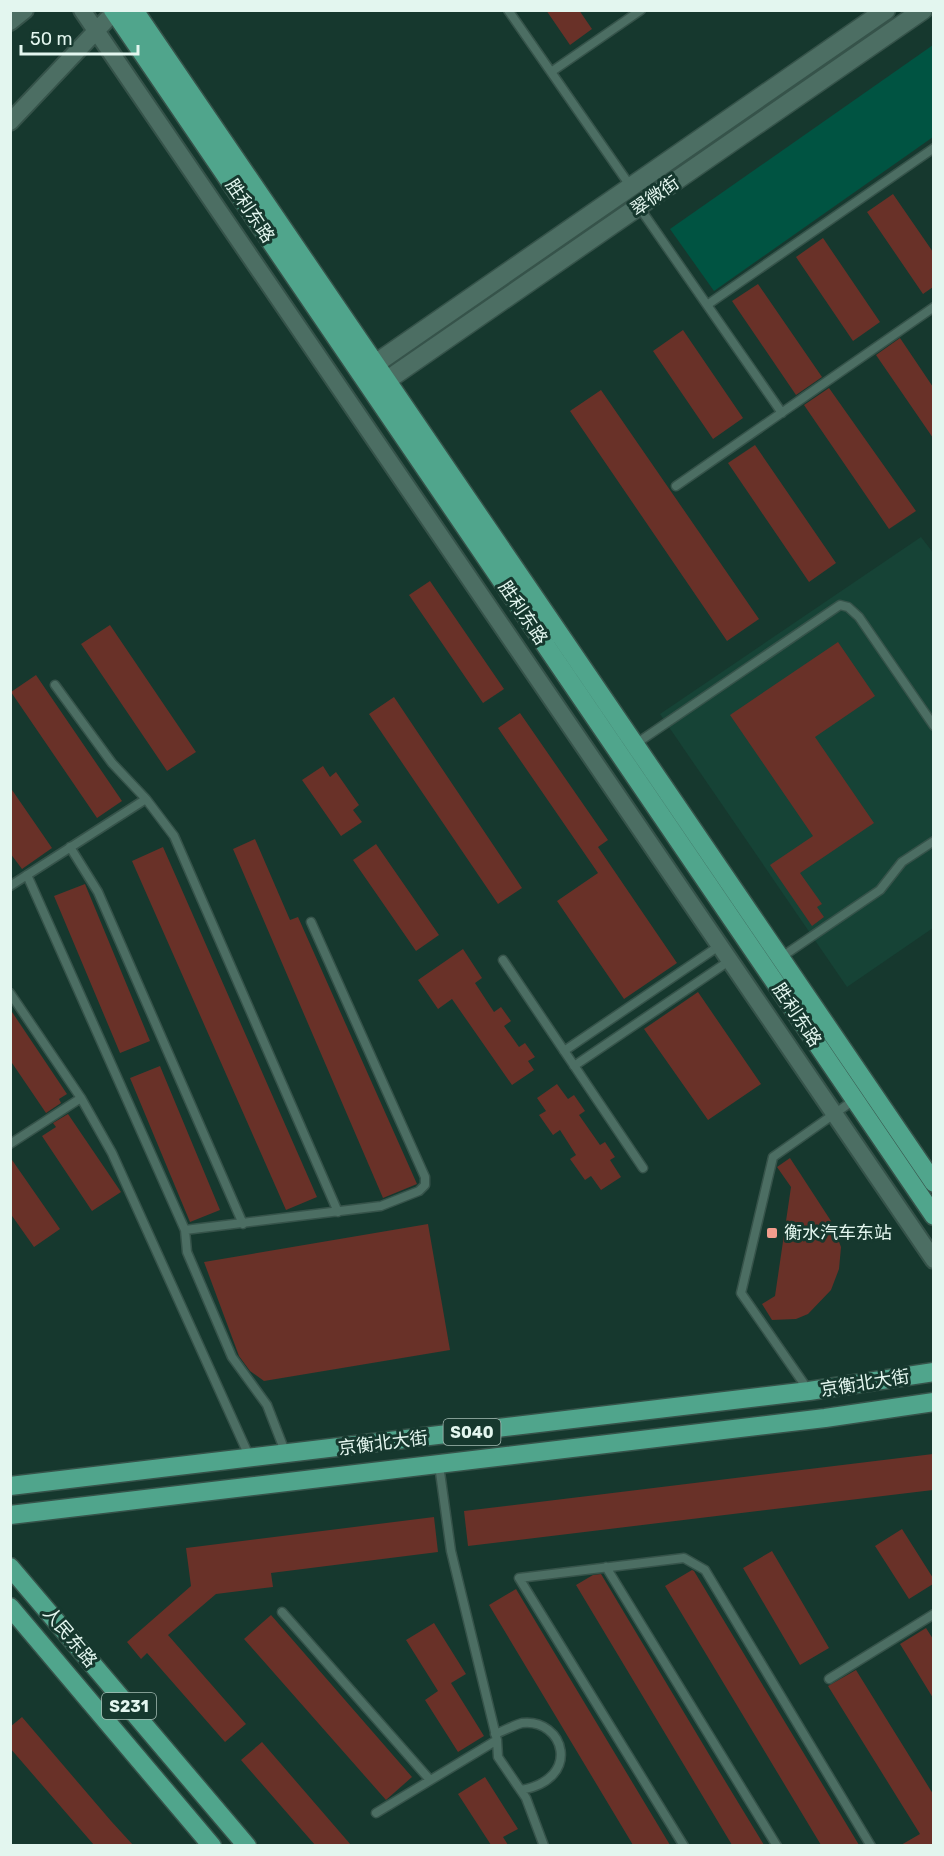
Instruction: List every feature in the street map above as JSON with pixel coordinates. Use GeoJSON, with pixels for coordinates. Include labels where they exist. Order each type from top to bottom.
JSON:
{"type":"FeatureCollection","features":[{"type":"Feature","properties":{"kind":"main road","name":"胜利东路"},"geometry":{"type":"LineString","coordinates":[[134,10],[933,1183]]}},
{"type":"Feature","properties":{"kind":"main road","name":"胜利东路"},"geometry":{"type":"LineString","coordinates":[[114,11],[933,1216]]}},
{"type":"Feature","properties":{"kind":"main road","name":"京衡北大街"},"geometry":{"type":"LineString","coordinates":[[10,1486],[809,1391],[933,1372]]}},
{"type":"Feature","properties":{"kind":"main road","name":"京衡北大街"},"geometry":{"type":"LineString","coordinates":[[10,1515],[825,1419],[933,1402]]}},
{"type":"Feature","properties":{"kind":"main road","name":"人民东路"},"geometry":{"type":"LineString","coordinates":[[10,1567],[247,1845]]}},
{"type":"Feature","properties":{"kind":"main road","name":"人民东路"},"geometry":{"type":"LineString","coordinates":[[10,1607],[212,1845]]}},
{"type":"Feature","properties":{"kind":"street"},"geometry":{"type":"LineString","coordinates":[[10,22],[26,10]]}},
{"type":"Feature","properties":{"kind":"street"},"geometry":{"type":"LineString","coordinates":[[82,10],[933,1260]]}},
{"type":"Feature","properties":{"kind":"street","name":"翠微街"},"geometry":{"type":"LineString","coordinates":[[375,364],[886,10]]}},
{"type":"Feature","properties":{"kind":"street","name":"翠微街"},"geometry":{"type":"LineString","coordinates":[[386,381],[923,10]]}},
{"type":"Feature","properties":{"kind":"street"},"geometry":{"type":"LineString","coordinates":[[10,122],[114,11]]}},
{"type":"Feature","properties":{"kind":"lane"},"geometry":{"type":"LineString","coordinates":[[508,10],[631,187]]}},
{"type":"Feature","properties":{"kind":"lane"},"geometry":{"type":"LineString","coordinates":[[552,72],[640,10]]}},
{"type":"Feature","properties":{"kind":"lane"},"geometry":{"type":"LineString","coordinates":[[708,305],[933,148]]}},
{"type":"Feature","properties":{"kind":"lane"},"geometry":{"type":"LineString","coordinates":[[639,207],[782,413]]}},
{"type":"Feature","properties":{"kind":"lane"},"geometry":{"type":"LineString","coordinates":[[676,486],[933,307]]}},
{"type":"Feature","properties":{"kind":"lane"},"geometry":{"type":"LineString","coordinates":[[634,745],[840,605],[848,607],[859,617],[933,726]]}},
{"type":"Feature","properties":{"kind":"lane"},"geometry":{"type":"LineString","coordinates":[[55,685],[112,763],[146,799],[174,836],[338,1212]]}},
{"type":"Feature","properties":{"kind":"lane"},"geometry":{"type":"LineString","coordinates":[[10,886],[146,799]]}},
{"type":"Feature","properties":{"kind":"lane"},"geometry":{"type":"LineString","coordinates":[[779,959],[880,890],[902,862],[933,841]]}},
{"type":"Feature","properties":{"kind":"lane"},"geometry":{"type":"LineString","coordinates":[[70,848],[98,892],[243,1224]]}},
{"type":"Feature","properties":{"kind":"lane"},"geometry":{"type":"LineString","coordinates":[[27,875],[185,1230],[187,1252],[232,1357],[267,1405],[286,1454]]}},
{"type":"Feature","properties":{"kind":"lane"},"geometry":{"type":"LineString","coordinates":[[185,1230],[381,1206],[419,1191],[425,1185],[425,1178],[311,922]]}},
{"type":"Feature","properties":{"kind":"lane"},"geometry":{"type":"LineString","coordinates":[[564,1051],[719,946]]}},
{"type":"Feature","properties":{"kind":"lane"},"geometry":{"type":"LineString","coordinates":[[503,960],[643,1168]]}},
{"type":"Feature","properties":{"kind":"lane"},"geometry":{"type":"LineString","coordinates":[[574,1066],[729,961]]}},
{"type":"Feature","properties":{"kind":"lane"},"geometry":{"type":"LineString","coordinates":[[10,993],[81,1098],[112,1153],[250,1458]]}},
{"type":"Feature","properties":{"kind":"lane"},"geometry":{"type":"LineString","coordinates":[[10,1144],[81,1098]]}},
{"type":"Feature","properties":{"kind":"lane"},"geometry":{"type":"LineString","coordinates":[[809,1391],[741,1293],[773,1157],[854,1100]]}},
{"type":"Feature","properties":{"kind":"lane"},"geometry":{"type":"LineString","coordinates":[[439,1465],[451,1551],[496,1737],[498,1757],[521,1790],[544,1845]]}},
{"type":"Feature","properties":{"kind":"lane"},"geometry":{"type":"LineString","coordinates":[[684,1845],[519,1578],[684,1558],[705,1570],[871,1845]]}},
{"type":"Feature","properties":{"kind":"lane"},"geometry":{"type":"LineString","coordinates":[[606,1567],[777,1845]]}},
{"type":"Feature","properties":{"kind":"lane"},"geometry":{"type":"LineString","coordinates":[[282,1612],[430,1780]]}},
{"type":"Feature","properties":{"kind":"lane"},"geometry":{"type":"LineString","coordinates":[[829,1679],[933,1614]]}},
{"type":"Feature","properties":{"kind":"lane"},"geometry":{"type":"LineString","coordinates":[[376,1813],[496,1737],[523,1723],[540,1727],[559,1742],[563,1755],[562,1761],[550,1778],[537,1787],[521,1790]]}},
{"type":"Feature","properties":{"kind":"shaded area"},"geometry":{"type":"Polygon","coordinates":[[[933,45],[933,137],[714,291],[670,229],[933,45]]]}},
{"type":"Feature","properties":{"kind":"shaded area"},"geometry":{"type":"Polygon","coordinates":[[[921,537],[934,554],[933,928],[847,987],[660,714],[921,537]]]}},
{"type":"Feature","properties":{"kind":"building"},"geometry":{"type":"Polygon","coordinates":[[[546,10],[579,10],[592,29],[570,45],[546,10]]]}},
{"type":"Feature","properties":{"kind":"building"},"geometry":{"type":"Polygon","coordinates":[[[893,194],[933,252],[933,287],[923,294],[867,212],[893,194]]]}},
{"type":"Feature","properties":{"kind":"building"},"geometry":{"type":"Polygon","coordinates":[[[823,238],[880,322],[853,341],[796,257],[823,238]]]}},
{"type":"Feature","properties":{"kind":"building"},"geometry":{"type":"Polygon","coordinates":[[[758,284],[822,377],[796,395],[732,301],[758,284]]]}},
{"type":"Feature","properties":{"kind":"building"},"geometry":{"type":"Polygon","coordinates":[[[683,330],[743,418],[713,439],[653,351],[683,330]]]}},
{"type":"Feature","properties":{"kind":"building"},"geometry":{"type":"Polygon","coordinates":[[[900,338],[933,387],[933,438],[876,355],[900,338]]]}},
{"type":"Feature","properties":{"kind":"building"},"geometry":{"type":"Polygon","coordinates":[[[829,388],[916,511],[889,529],[804,405],[829,388]]]}},
{"type":"Feature","properties":{"kind":"building"},"geometry":{"type":"Polygon","coordinates":[[[601,390],[759,619],[727,641],[570,411],[601,390]]]}},
{"type":"Feature","properties":{"kind":"building"},"geometry":{"type":"Polygon","coordinates":[[[755,445],[836,563],[809,582],[728,463],[755,445]]]}},
{"type":"Feature","properties":{"kind":"building"},"geometry":{"type":"Polygon","coordinates":[[[430,581],[504,689],[483,703],[409,595],[430,581]]]}},
{"type":"Feature","properties":{"kind":"building"},"geometry":{"type":"Polygon","coordinates":[[[110,625],[196,752],[167,771],[81,644],[110,625]]]}},
{"type":"Feature","properties":{"kind":"building"},"geometry":{"type":"Polygon","coordinates":[[[838,642],[875,696],[815,737],[874,823],[800,873],[822,904],[817,907],[824,917],[812,926],[770,865],[813,836],[730,715],[838,642]]]}},
{"type":"Feature","properties":{"kind":"building"},"geometry":{"type":"Polygon","coordinates":[[[36,675],[122,801],[97,818],[11,692],[36,675]]]}},
{"type":"Feature","properties":{"kind":"building"},"geometry":{"type":"Polygon","coordinates":[[[394,697],[522,888],[498,904],[369,714],[394,697]]]}},
{"type":"Feature","properties":{"kind":"building"},"geometry":{"type":"Polygon","coordinates":[[[520,713],[608,840],[598,847],[677,963],[624,999],[557,901],[598,873],[498,728],[520,713]]]}},
{"type":"Feature","properties":{"kind":"building"},"geometry":{"type":"Polygon","coordinates":[[[323,766],[330,777],[336,772],[359,805],[353,810],[362,822],[341,836],[302,780],[323,766]]]}},
{"type":"Feature","properties":{"kind":"building"},"geometry":{"type":"Polygon","coordinates":[[[10,787],[52,848],[22,869],[10,853],[10,787]]]}},
{"type":"Feature","properties":{"kind":"building"},"geometry":{"type":"Polygon","coordinates":[[[255,839],[290,920],[298,917],[417,1184],[383,1198],[233,849],[255,839]]]}},
{"type":"Feature","properties":{"kind":"building"},"geometry":{"type":"Polygon","coordinates":[[[376,844],[439,935],[416,951],[353,860],[376,844]]]}},
{"type":"Feature","properties":{"kind":"building"},"geometry":{"type":"Polygon","coordinates":[[[163,847],[317,1197],[286,1210],[132,861],[163,847]]]}},
{"type":"Feature","properties":{"kind":"building"},"geometry":{"type":"Polygon","coordinates":[[[85,884],[150,1041],[120,1053],[54,896],[85,884]]]}},
{"type":"Feature","properties":{"kind":"building"},"geometry":{"type":"Polygon","coordinates":[[[463,949],[482,978],[475,983],[494,1012],[501,1007],[511,1021],[504,1026],[519,1047],[525,1043],[535,1057],[528,1061],[534,1070],[512,1085],[452,999],[438,1009],[418,980],[463,949]]]}},
{"type":"Feature","properties":{"kind":"building"},"geometry":{"type":"Polygon","coordinates":[[[698,992],[761,1084],[708,1120],[644,1029],[698,992]]]}},
{"type":"Feature","properties":{"kind":"building"},"geometry":{"type":"Polygon","coordinates":[[[10,1009],[67,1094],[59,1099],[61,1103],[46,1113],[10,1060],[10,1009]]]}},
{"type":"Feature","properties":{"kind":"building"},"geometry":{"type":"Polygon","coordinates":[[[160,1066],[220,1210],[190,1222],[130,1078],[160,1066]]]}},
{"type":"Feature","properties":{"kind":"building"},"geometry":{"type":"Polygon","coordinates":[[[557,1084],[568,1099],[574,1095],[585,1111],[579,1115],[600,1145],[605,1142],[615,1157],[610,1160],[621,1177],[601,1190],[591,1176],[585,1180],[570,1159],[576,1155],[560,1130],[553,1135],[539,1115],[546,1111],[537,1098],[557,1084]]]}},
{"type":"Feature","properties":{"kind":"building"},"geometry":{"type":"Polygon","coordinates":[[[68,1114],[121,1192],[92,1211],[42,1136],[56,1127],[53,1123],[68,1114]]]}},
{"type":"Feature","properties":{"kind":"building"},"geometry":{"type":"Polygon","coordinates":[[[10,1157],[60,1229],[34,1247],[10,1213],[10,1157]]]}},
{"type":"Feature","properties":{"kind":"building"},"geometry":{"type":"Polygon","coordinates":[[[790,1158],[831,1221],[841,1247],[839,1269],[831,1290],[808,1314],[796,1319],[772,1320],[762,1304],[775,1296],[791,1187],[777,1167],[790,1158]]]}},
{"type":"Feature","properties":{"kind":"building"},"geometry":{"type":"Polygon","coordinates":[[[428,1224],[450,1350],[264,1381],[250,1371],[239,1356],[204,1262],[428,1224]]]}},
{"type":"Feature","properties":{"kind":"building"},"geometry":{"type":"Polygon","coordinates":[[[933,1454],[933,1490],[468,1546],[464,1511],[933,1454]]]}},
{"type":"Feature","properties":{"kind":"building"},"geometry":{"type":"Polygon","coordinates":[[[434,1517],[438,1552],[271,1573],[273,1587],[216,1594],[168,1635],[246,1724],[225,1742],[147,1653],[141,1659],[127,1642],[191,1586],[186,1548],[434,1517]]]}},
{"type":"Feature","properties":{"kind":"building"},"geometry":{"type":"Polygon","coordinates":[[[902,1529],[933,1578],[933,1584],[909,1599],[875,1546],[902,1529]]]}},
{"type":"Feature","properties":{"kind":"building"},"geometry":{"type":"Polygon","coordinates":[[[772,1551],[829,1648],[800,1665],[743,1568],[772,1551]]]}},
{"type":"Feature","properties":{"kind":"building"},"geometry":{"type":"Polygon","coordinates":[[[692,1570],[859,1845],[821,1845],[665,1586],[692,1570]]]}},
{"type":"Feature","properties":{"kind":"building"},"geometry":{"type":"Polygon","coordinates":[[[601,1574],[764,1845],[732,1845],[576,1585],[593,1575],[601,1574]]]}},
{"type":"Feature","properties":{"kind":"building"},"geometry":{"type":"Polygon","coordinates":[[[516,1589],[670,1845],[633,1845],[489,1605],[516,1589]]]}},
{"type":"Feature","properties":{"kind":"building"},"geometry":{"type":"Polygon","coordinates":[[[271,1615],[412,1777],[386,1800],[244,1639],[271,1615]]]}},
{"type":"Feature","properties":{"kind":"building"},"geometry":{"type":"Polygon","coordinates":[[[434,1623],[466,1674],[451,1683],[484,1736],[458,1752],[425,1700],[438,1691],[406,1640],[434,1623]]]}},
{"type":"Feature","properties":{"kind":"building"},"geometry":{"type":"Polygon","coordinates":[[[926,1628],[933,1639],[933,1698],[900,1644],[926,1628]]]}},
{"type":"Feature","properties":{"kind":"building"},"geometry":{"type":"Polygon","coordinates":[[[856,1670],[933,1794],[933,1845],[901,1845],[920,1834],[828,1686],[856,1670]]]}},
{"type":"Feature","properties":{"kind":"building"},"geometry":{"type":"Polygon","coordinates":[[[22,1717],[133,1845],[94,1845],[10,1748],[10,1727],[22,1717]]]}},
{"type":"Feature","properties":{"kind":"building"},"geometry":{"type":"Polygon","coordinates":[[[262,1742],[351,1845],[315,1845],[241,1760],[262,1742]]]}},
{"type":"Feature","properties":{"kind":"building"},"geometry":{"type":"Polygon","coordinates":[[[485,1777],[518,1829],[503,1837],[508,1845],[491,1845],[458,1794],[485,1777]]]}},
{"type":"Feature","properties":{"kind":"place","name":"衡水汽车东站"},"geometry":{"type":"Point","coordinates":[772,1233]}}]}
